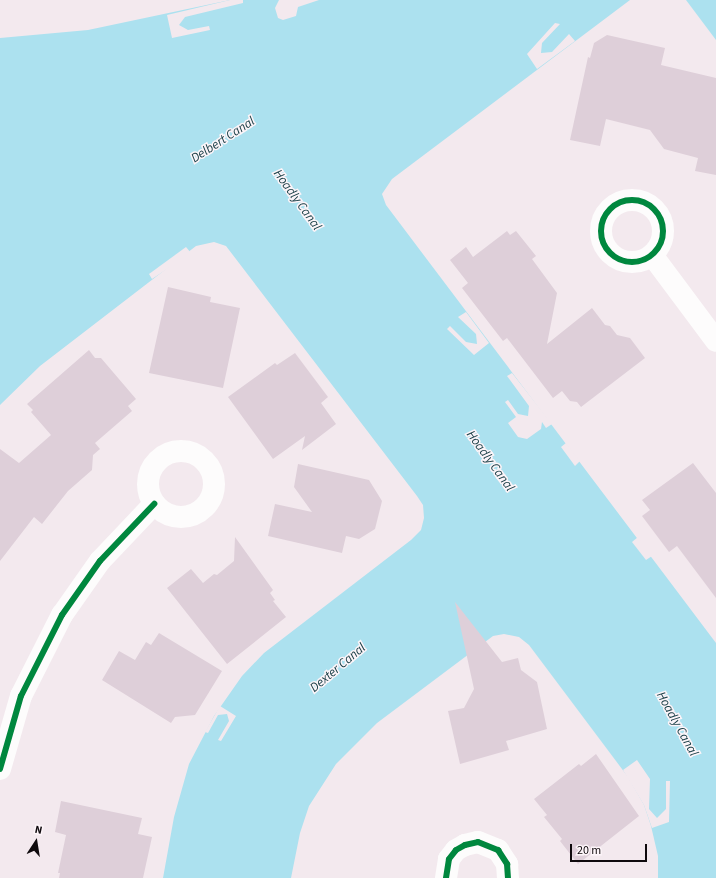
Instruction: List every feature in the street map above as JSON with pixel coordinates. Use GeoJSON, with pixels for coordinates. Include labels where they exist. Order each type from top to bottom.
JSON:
{"type":"FeatureCollection","features":[{"type":"Feature","properties":{"kind":"street"},"geometry":{"type":"LineString","coordinates":[[652,255],[716,341]]}},
{"type":"Feature","properties":{"kind":"street"},"geometry":{"type":"LineString","coordinates":[[0,769],[21,696],[62,615],[100,562],[154,504]]}},
{"type":"Feature","properties":{"kind":"street"},"geometry":{"type":"LineString","coordinates":[[446,878],[449,859],[456,850],[465,844],[478,842],[498,850],[507,864],[508,878]]}},
{"type":"Feature","properties":{"kind":"water"},"geometry":{"type":"Polygon","coordinates":[[[230,0],[630,0],[392,179],[382,194],[386,205],[716,643],[716,878],[658,878],[658,856],[651,826],[644,805],[628,777],[529,645],[519,637],[504,634],[493,636],[377,723],[336,764],[309,806],[300,833],[291,878],[163,878],[174,817],[189,764],[214,716],[242,676],[264,653],[411,540],[421,530],[424,518],[423,505],[417,496],[226,246],[214,242],[196,246],[40,366],[0,405],[0,38],[88,30],[230,0]]]}},
{"type":"Feature","properties":{"kind":"water"},"geometry":{"type":"Polygon","coordinates":[[[686,0],[716,0],[716,40],[686,0]]]}},
{"type":"Feature","properties":{"kind":"pier"},"geometry":{"type":"Polygon","coordinates":[[[230,0],[243,0],[243,3],[185,17],[179,25],[188,30],[209,26],[210,30],[172,38],[167,15],[230,0]]]}},
{"type":"Feature","properties":{"kind":"pier"},"geometry":{"type":"Polygon","coordinates":[[[279,0],[319,0],[298,7],[296,16],[283,20],[278,18],[275,8],[279,0]]]}},
{"type":"Feature","properties":{"kind":"pier"},"geometry":{"type":"Polygon","coordinates":[[[555,23],[560,24],[542,43],[541,53],[552,52],[569,34],[575,41],[537,69],[527,54],[555,23]]]}},
{"type":"Feature","properties":{"kind":"pier"},"geometry":{"type":"Polygon","coordinates":[[[186,247],[191,253],[152,279],[149,274],[186,247]]]}},
{"type":"Feature","properties":{"kind":"pier"},"geometry":{"type":"Polygon","coordinates":[[[466,312],[489,343],[474,355],[447,329],[450,326],[466,342],[477,344],[476,334],[458,317],[466,312]]]}},
{"type":"Feature","properties":{"kind":"pier"},"geometry":{"type":"Polygon","coordinates":[[[512,373],[552,424],[546,428],[542,422],[541,429],[527,439],[518,437],[508,423],[516,417],[505,402],[508,400],[518,414],[528,416],[529,406],[507,376],[512,373]]]}},
{"type":"Feature","properties":{"kind":"pier"},"geometry":{"type":"Polygon","coordinates":[[[566,443],[580,461],[575,466],[561,447],[566,443]]]}},
{"type":"Feature","properties":{"kind":"pier"},"geometry":{"type":"Polygon","coordinates":[[[638,537],[652,556],[646,560],[632,542],[638,537]]]}},
{"type":"Feature","properties":{"kind":"pier"},"geometry":{"type":"Polygon","coordinates":[[[220,706],[236,716],[221,741],[218,740],[229,721],[227,714],[218,715],[208,733],[205,732],[220,706]]]}},
{"type":"Feature","properties":{"kind":"pier"},"geometry":{"type":"Polygon","coordinates":[[[637,760],[650,779],[649,809],[657,818],[666,809],[666,781],[670,781],[669,822],[652,828],[644,805],[623,770],[637,760]]]}},
{"type":"Feature","properties":{"kind":"building"},"geometry":{"type":"Polygon","coordinates":[[[607,35],[665,48],[661,65],[716,78],[716,175],[695,171],[698,158],[664,149],[650,130],[606,119],[600,146],[570,140],[588,57],[590,58],[594,43],[607,35]]]}},
{"type":"Feature","properties":{"kind":"building"},"geometry":{"type":"Polygon","coordinates":[[[507,231],[510,235],[516,231],[536,256],[532,259],[557,293],[547,344],[592,308],[605,325],[610,326],[617,335],[630,338],[645,358],[581,407],[577,402],[570,401],[562,391],[553,398],[507,338],[503,341],[462,288],[468,283],[450,260],[466,247],[473,257],[507,231]]]}},
{"type":"Feature","properties":{"kind":"building"},"geometry":{"type":"Polygon","coordinates":[[[168,287],[211,297],[210,302],[240,308],[223,388],[149,373],[168,287]]]}},
{"type":"Feature","properties":{"kind":"building"},"geometry":{"type":"Polygon","coordinates":[[[89,350],[95,358],[101,358],[136,399],[128,406],[132,411],[95,443],[100,449],[93,455],[92,470],[68,491],[42,524],[34,517],[0,561],[0,449],[19,463],[51,435],[31,412],[33,410],[27,404],[89,350]]]}},
{"type":"Feature","properties":{"kind":"building"},"geometry":{"type":"Polygon","coordinates":[[[295,353],[328,397],[321,403],[336,424],[302,450],[305,436],[273,459],[228,397],[275,363],[277,365],[295,353]]]}},
{"type":"Feature","properties":{"kind":"building"},"geometry":{"type":"Polygon","coordinates":[[[693,463],[716,493],[716,598],[677,546],[669,552],[642,516],[650,510],[642,500],[693,463]]]}},
{"type":"Feature","properties":{"kind":"building"},"geometry":{"type":"Polygon","coordinates":[[[298,464],[369,480],[382,501],[375,529],[359,539],[346,536],[342,553],[268,536],[275,504],[312,512],[294,487],[298,464]]]}},
{"type":"Feature","properties":{"kind":"building"},"geometry":{"type":"Polygon","coordinates":[[[235,537],[273,590],[270,593],[275,600],[273,601],[286,617],[227,664],[167,588],[191,569],[203,583],[214,574],[217,575],[234,561],[235,537]]]}},
{"type":"Feature","properties":{"kind":"building"},"geometry":{"type":"Polygon","coordinates":[[[455,602],[502,662],[518,658],[521,670],[537,682],[547,729],[506,741],[509,750],[460,764],[448,711],[464,708],[474,689],[455,602]]]}},
{"type":"Feature","properties":{"kind":"building"},"geometry":{"type":"Polygon","coordinates":[[[159,633],[222,671],[195,715],[175,717],[171,723],[102,680],[119,651],[135,660],[146,642],[151,645],[159,633]]]}},
{"type":"Feature","properties":{"kind":"building"},"geometry":{"type":"Polygon","coordinates":[[[596,754],[639,816],[578,864],[560,841],[562,839],[544,817],[547,815],[534,799],[579,764],[581,766],[596,754]]]}},
{"type":"Feature","properties":{"kind":"building"},"geometry":{"type":"Polygon","coordinates":[[[61,801],[142,818],[138,834],[152,837],[143,878],[59,878],[60,873],[58,873],[66,835],[55,832],[61,801]]]}},
{"type":"Feature","properties":{"kind":"cycle path"},"geometry":{"type":"LineString","coordinates":[[632,200],[649,205],[654,209],[658,214],[663,231],[658,248],[654,253],[649,257],[632,262],[615,257],[610,253],[606,248],[601,231],[606,214],[610,209],[615,205],[632,200]]}},
{"type":"Feature","properties":{"kind":"cycle path"},"geometry":{"type":"LineString","coordinates":[[0,769],[21,696],[62,615],[100,561],[154,504]]}},
{"type":"Feature","properties":{"kind":"cycle path"},"geometry":{"type":"LineString","coordinates":[[446,878],[449,859],[456,850],[465,845],[478,842],[498,850],[507,864],[508,878]]}},
{"type":"Feature","properties":{"kind":"water label","name":"Delbert Canal"},"geometry":{"type":"Point","coordinates":[223,140]}},
{"type":"Feature","properties":{"kind":"water label","name":"Hoadly Canal"},"geometry":{"type":"Point","coordinates":[297,200]}},
{"type":"Feature","properties":{"kind":"water label","name":"Hoadly Canal"},"geometry":{"type":"Point","coordinates":[490,461]}},
{"type":"Feature","properties":{"kind":"water label","name":"Dexter Canal"},"geometry":{"type":"Point","coordinates":[338,668]}},
{"type":"Feature","properties":{"kind":"water label","name":"Hoadly Canal"},"geometry":{"type":"Point","coordinates":[677,724]}}]}
